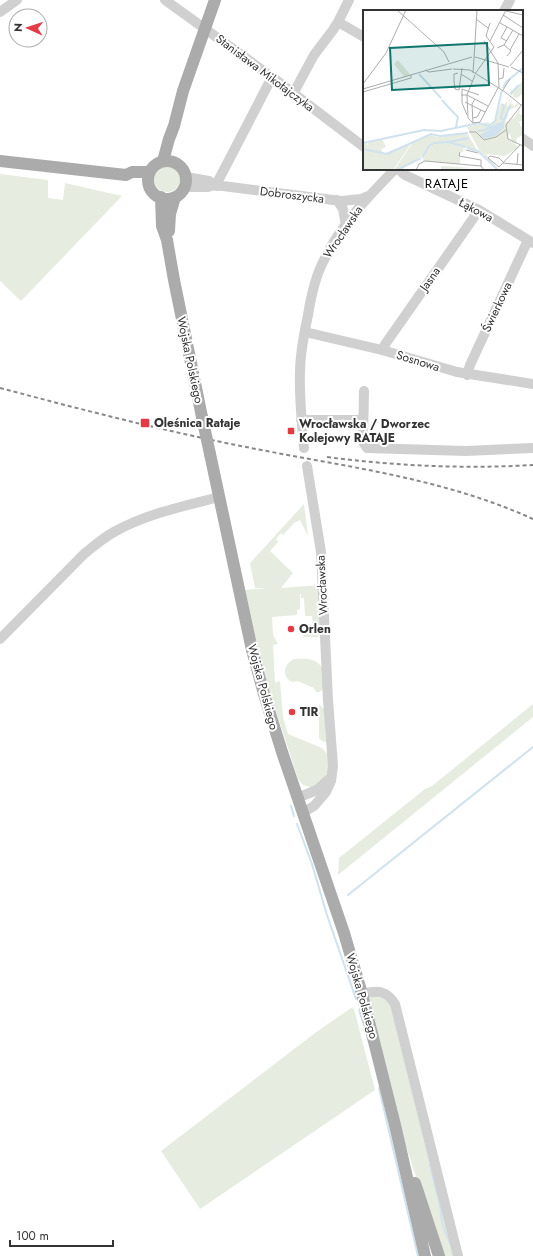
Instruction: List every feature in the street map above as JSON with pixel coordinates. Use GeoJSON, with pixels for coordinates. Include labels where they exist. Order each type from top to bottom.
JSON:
{"type":"FeatureCollection","features":[{"type":"Feature","properties":{"kind":"main road"},"geometry":{"type":"LineString","coordinates":[[169,162],[169,139],[183,91],[215,0]]}},
{"type":"Feature","properties":{"kind":"main road"},"geometry":{"type":"LineString","coordinates":[[0,161],[126,175],[131,180],[149,178]]}},
{"type":"Feature","properties":{"kind":"main road"},"geometry":{"type":"LineString","coordinates":[[169,162],[182,169],[185,182],[181,192],[175,197],[169,198],[161,197],[154,193],[149,178],[158,163],[169,162]]}},
{"type":"Feature","properties":{"kind":"main road","name":"Wojska Polskiego"},"geometry":{"type":"LineString","coordinates":[[161,197],[162,226],[167,240],[202,417],[252,650],[282,752],[344,933],[362,994],[395,1125]]}},
{"type":"Feature","properties":{"kind":"main road","name":"Wojska Polskiego"},"geometry":{"type":"LineString","coordinates":[[167,240],[170,214],[175,197]]}},
{"type":"Feature","properties":{"kind":"main road"},"geometry":{"type":"LineString","coordinates":[[395,1125],[425,1256]]}},
{"type":"Feature","properties":{"kind":"main road"},"geometry":{"type":"LineString","coordinates":[[395,1125],[439,1256]]}},
{"type":"Feature","properties":{"kind":"street"},"geometry":{"type":"LineString","coordinates":[[0,12],[17,0]]}},
{"type":"Feature","properties":{"kind":"street","name":"Stanisława Mikołajczyka"},"geometry":{"type":"LineString","coordinates":[[165,0],[272,77],[292,94],[363,146]]}},
{"type":"Feature","properties":{"kind":"street"},"geometry":{"type":"LineString","coordinates":[[292,94],[314,55],[334,30],[349,0]]}},
{"type":"Feature","properties":{"kind":"street"},"geometry":{"type":"LineString","coordinates":[[505,10],[510,0]]}},
{"type":"Feature","properties":{"kind":"street"},"geometry":{"type":"LineString","coordinates":[[338,22],[363,36]]}},
{"type":"Feature","properties":{"kind":"street"},"geometry":{"type":"LineString","coordinates":[[216,185],[272,77]]}},
{"type":"Feature","properties":{"kind":"street"},"geometry":{"type":"LineString","coordinates":[[523,139],[533,146]]}},
{"type":"Feature","properties":{"kind":"street","name":"Wrocławska"},"geometry":{"type":"LineString","coordinates":[[304,448],[301,420],[300,371],[310,303],[319,271],[329,250],[346,225],[368,196],[394,170]]}},
{"type":"Feature","properties":{"kind":"street","name":"Łąkowa"},"geometry":{"type":"LineString","coordinates":[[394,170],[479,210],[532,241]]}},
{"type":"Feature","properties":{"kind":"street","name":"Dobroszycka"},"geometry":{"type":"LineString","coordinates":[[185,182],[208,187],[216,185],[337,200],[353,200],[368,196]]}},
{"type":"Feature","properties":{"kind":"street"},"geometry":{"type":"LineString","coordinates":[[337,200],[343,209],[346,225]]}},
{"type":"Feature","properties":{"kind":"street","name":"Jasna"},"geometry":{"type":"LineString","coordinates":[[382,350],[479,210]]}},
{"type":"Feature","properties":{"kind":"street","name":"Świerkowa"},"geometry":{"type":"LineString","coordinates":[[467,375],[470,365],[532,241]]}},
{"type":"Feature","properties":{"kind":"street","name":"Sosnowa"},"geometry":{"type":"LineString","coordinates":[[305,332],[382,350],[467,375],[533,384]]}},
{"type":"Feature","properties":{"kind":"street"},"geometry":{"type":"LineString","coordinates":[[364,391],[363,442],[364,446],[367,448],[466,451],[533,448]]}},
{"type":"Feature","properties":{"kind":"street"},"geometry":{"type":"LineString","coordinates":[[301,420],[363,420]]}},
{"type":"Feature","properties":{"kind":"street","name":"Wrocławska"},"geometry":{"type":"LineString","coordinates":[[302,813],[314,806],[320,800],[330,785],[332,776],[322,560],[307,466]]}},
{"type":"Feature","properties":{"kind":"street"},"geometry":{"type":"LineString","coordinates":[[0,639],[84,554],[99,542],[113,533],[148,516],[219,497]]}},
{"type":"Feature","properties":{"kind":"street"},"geometry":{"type":"LineString","coordinates":[[297,798],[320,789],[332,776]]}},
{"type":"Feature","properties":{"kind":"street"},"geometry":{"type":"LineString","coordinates":[[362,994],[369,992],[383,992],[391,998],[395,1004],[458,1256]]}},
{"type":"Feature","properties":{"kind":"shaded area"},"geometry":{"type":"Polygon","coordinates":[[[167,166],[176,170],[180,179],[176,188],[167,192],[158,188],[154,179],[158,170],[167,166]]]}},
{"type":"Feature","properties":{"kind":"shaded area"},"geometry":{"type":"Polygon","coordinates":[[[0,174],[48,180],[48,198],[63,200],[65,183],[122,196],[21,301],[0,281],[0,174]]]}},
{"type":"Feature","properties":{"kind":"shaded area"},"geometry":{"type":"Polygon","coordinates":[[[304,504],[308,536],[300,520],[294,523],[283,535],[281,533],[276,539],[278,542],[270,551],[293,573],[281,588],[320,585],[320,635],[317,637],[305,637],[303,635],[304,628],[313,626],[312,616],[305,616],[304,598],[301,598],[301,594],[300,609],[297,610],[297,615],[272,617],[273,635],[278,644],[273,645],[275,683],[280,681],[283,717],[288,734],[322,748],[328,755],[327,774],[323,780],[313,788],[303,785],[298,779],[259,658],[244,590],[267,588],[255,588],[250,563],[304,504]]]}},
{"type":"Feature","properties":{"kind":"shaded area"},"geometry":{"type":"Polygon","coordinates":[[[294,659],[312,660],[322,667],[324,688],[320,692],[316,692],[314,688],[297,681],[292,682],[286,677],[286,667],[294,659]]]}},
{"type":"Feature","properties":{"kind":"shaded area"},"geometry":{"type":"Polygon","coordinates":[[[319,704],[324,709],[326,742],[319,738],[319,704]]]}},
{"type":"Feature","properties":{"kind":"shaded area"},"geometry":{"type":"Polygon","coordinates":[[[533,704],[533,717],[338,875],[339,858],[425,789],[432,786],[533,704]]]}},
{"type":"Feature","properties":{"kind":"shaded area"},"geometry":{"type":"Polygon","coordinates":[[[374,994],[389,1000],[456,1256],[443,1256],[400,1129],[369,1002],[370,996],[374,994]]]}},
{"type":"Feature","properties":{"kind":"shaded area"},"geometry":{"type":"Polygon","coordinates":[[[351,1008],[354,1009],[375,1090],[200,1209],[161,1151],[315,1033],[351,1008]]]}},
{"type":"Feature","properties":{"kind":"waterway"},"geometry":{"type":"LineString","coordinates":[[348,895],[533,747]]}},
{"type":"Feature","properties":{"kind":"waterway"},"geometry":{"type":"LineString","coordinates":[[291,806],[294,816]]}},
{"type":"Feature","properties":{"kind":"waterway"},"geometry":{"type":"LineString","coordinates":[[297,824],[312,864],[327,915],[356,999]]}},
{"type":"Feature","properties":{"kind":"waterway"},"geometry":{"type":"LineString","coordinates":[[359,1010],[364,1025]]}},
{"type":"Feature","properties":{"kind":"waterway"},"geometry":{"type":"LineString","coordinates":[[379,1088],[418,1256]]}},
{"type":"Feature","properties":{"kind":"waterway"},"geometry":{"type":"LineString","coordinates":[[430,1165],[441,1210],[442,1223],[450,1243]]}},
{"type":"Feature","properties":{"kind":"railway"},"geometry":{"type":"LineString","coordinates":[[0,388],[180,433],[389,474],[426,483],[498,505],[533,519]]}},
{"type":"Feature","properties":{"kind":"railway"},"geometry":{"type":"LineString","coordinates":[[327,457],[379,463],[430,466],[481,467],[533,465]]}},
{"type":"Feature","properties":{"kind":"place","name":"Oleśnica Rataje"},"geometry":{"type":"Point","coordinates":[145,423]}},
{"type":"Feature","properties":{"kind":"place","name":"Wrocławska / Dworzec Kolejowy RATAJE"},"geometry":{"type":"Point","coordinates":[291,431]}},
{"type":"Feature","properties":{"kind":"place","name":"Orlen"},"geometry":{"type":"Point","coordinates":[291,629]}},
{"type":"Feature","properties":{"kind":"place","name":"TIR"},"geometry":{"type":"Point","coordinates":[292,712]}},
{"type":"Feature","properties":{"kind":"district","name":"RATAJE"},"geometry":{"type":"Point","coordinates":[447,183]}}]}
